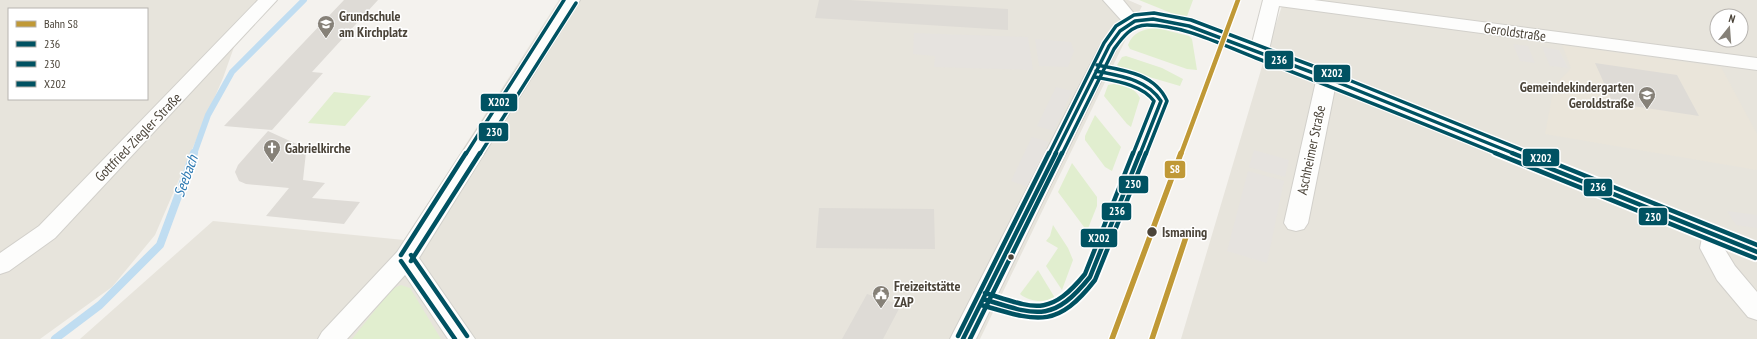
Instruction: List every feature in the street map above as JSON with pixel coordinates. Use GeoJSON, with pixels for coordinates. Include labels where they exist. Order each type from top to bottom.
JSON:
{"type":"FeatureCollection","features":[{"type":"Feature","properties":{"kind":"street","name":"Gottfried-Ziegler-Straße"},"geometry":{"type":"LineString","coordinates":[[0,265],[47,232],[268,0]]}},
{"type":"Feature","properties":{"kind":"street"},"geometry":{"type":"LineString","coordinates":[[331,339],[406,258],[570,0]]}},
{"type":"Feature","properties":{"kind":"street"},"geometry":{"type":"LineString","coordinates":[[1112,0],[1122,9],[1132,22]]}},
{"type":"Feature","properties":{"kind":"street"},"geometry":{"type":"LineString","coordinates":[[1259,52],[1273,0]]}},
{"type":"Feature","properties":{"kind":"street","name":"Geroldstraße"},"geometry":{"type":"LineString","coordinates":[[1273,0],[1757,64]]}},
{"type":"Feature","properties":{"kind":"street"},"geometry":{"type":"LineString","coordinates":[[963,339],[1106,52],[1121,30],[1132,22],[1149,19],[1178,23],[1327,78],[1757,252]]}},
{"type":"Feature","properties":{"kind":"street","name":"Aschheimer Straße"},"geometry":{"type":"LineString","coordinates":[[1296,223],[1327,78]]}},
{"type":"Feature","properties":{"kind":"street"},"geometry":{"type":"LineString","coordinates":[[1715,234],[1712,248],[1726,274],[1757,310]]}},
{"type":"Feature","properties":{"kind":"street"},"geometry":{"type":"LineString","coordinates":[[406,258],[462,339]]}},
{"type":"Feature","properties":{"kind":"shaded area"},"geometry":{"type":"Polygon","coordinates":[[[0,0],[275,0],[234,47],[223,78],[155,235],[112,287],[40,339],[0,339],[0,0]]]}},
{"type":"Feature","properties":{"kind":"shaded area"},"geometry":{"type":"Polygon","coordinates":[[[559,0],[1128,0],[1142,6],[980,339],[80,339],[213,221],[404,240],[559,0]]]}},
{"type":"Feature","properties":{"kind":"shaded area"},"geometry":{"type":"Polygon","coordinates":[[[1284,0],[1757,0],[1757,339],[1181,339],[1266,53],[1284,0]]]}},
{"type":"Feature","properties":{"kind":"shaded area"},"geometry":{"type":"Polygon","coordinates":[[[914,33],[1028,37],[1033,70],[934,67],[935,56],[913,54],[914,33]]]}},
{"type":"Feature","properties":{"kind":"shaded area"},"geometry":{"type":"Polygon","coordinates":[[[1035,39],[1071,42],[1074,51],[1068,67],[1039,66],[1035,39]]]}},
{"type":"Feature","properties":{"kind":"shaded area"},"geometry":{"type":"Polygon","coordinates":[[[1513,44],[1528,46],[1535,63],[1520,61],[1513,44]]]}},
{"type":"Feature","properties":{"kind":"shaded area","name":"Gemeindekindergarten Geroldstraße"},"geometry":{"type":"Polygon","coordinates":[[[1562,45],[1721,67],[1757,134],[1757,170],[1545,134],[1554,86],[1571,68],[1562,45]]]}},
{"type":"Feature","properties":{"kind":"shaded area"},"geometry":{"type":"Polygon","coordinates":[[[1542,47],[1559,50],[1568,68],[1550,66],[1542,47]]]}},
{"type":"Feature","properties":{"kind":"shaded area"},"geometry":{"type":"Polygon","coordinates":[[[1056,87],[1072,91],[1054,131],[1037,126],[1056,87]]]}},
{"type":"Feature","properties":{"kind":"shaded area"},"geometry":{"type":"Polygon","coordinates":[[[1032,137],[1049,142],[1029,187],[1011,181],[1032,137]]]}},
{"type":"Feature","properties":{"kind":"shaded area"},"geometry":{"type":"Polygon","coordinates":[[[1254,150],[1289,160],[1285,177],[1249,167],[1254,150]]]}},
{"type":"Feature","properties":{"kind":"shaded area"},"geometry":{"type":"Polygon","coordinates":[[[1248,171],[1284,181],[1267,263],[1227,251],[1248,171]]]}},
{"type":"Feature","properties":{"kind":"shaded area"},"geometry":{"type":"Polygon","coordinates":[[[1727,211],[1757,215],[1757,228],[1736,225],[1727,211]]]}},
{"type":"Feature","properties":{"kind":"green space"},"geometry":{"type":"Polygon","coordinates":[[[1139,0],[1193,0],[1186,19],[1139,0]]]}},
{"type":"Feature","properties":{"kind":"green space"},"geometry":{"type":"Polygon","coordinates":[[[1157,28],[1189,36],[1192,39],[1197,70],[1187,69],[1130,49],[1128,45],[1136,34],[1143,30],[1157,28]]]}},
{"type":"Feature","properties":{"kind":"green space"},"geometry":{"type":"Polygon","coordinates":[[[1126,56],[1162,68],[1183,79],[1180,86],[1122,69],[1117,65],[1122,57],[1126,56]]]}},
{"type":"Feature","properties":{"kind":"green space"},"geometry":{"type":"Polygon","coordinates":[[[1114,84],[1129,88],[1140,98],[1131,127],[1104,96],[1108,85],[1114,84]]]}},
{"type":"Feature","properties":{"kind":"green space"},"geometry":{"type":"Polygon","coordinates":[[[334,92],[371,96],[345,126],[308,123],[334,92]]]}},
{"type":"Feature","properties":{"kind":"green space"},"geometry":{"type":"Polygon","coordinates":[[[1095,115],[1121,147],[1112,171],[1105,167],[1085,140],[1085,136],[1095,115]]]}},
{"type":"Feature","properties":{"kind":"green space"},"geometry":{"type":"Polygon","coordinates":[[[1072,163],[1097,197],[1097,206],[1087,231],[1058,192],[1072,163]]]}},
{"type":"Feature","properties":{"kind":"green space"},"geometry":{"type":"Polygon","coordinates":[[[1053,225],[1068,248],[1073,260],[1062,290],[1046,266],[1058,248],[1046,241],[1050,236],[1053,225]]]}},
{"type":"Feature","properties":{"kind":"green space"},"geometry":{"type":"Polygon","coordinates":[[[1038,270],[1055,298],[1047,301],[1037,301],[1028,299],[1020,294],[1038,270]]]}},
{"type":"Feature","properties":{"kind":"green space"},"geometry":{"type":"Polygon","coordinates":[[[401,285],[410,288],[441,339],[352,339],[392,289],[401,285]]]}},
{"type":"Feature","properties":{"kind":"building","name":"Grundschule am Kirchplatz"},"geometry":{"type":"Polygon","coordinates":[[[344,0],[378,0],[312,72],[323,73],[272,130],[224,126],[344,0]]]}},
{"type":"Feature","properties":{"kind":"building"},"geometry":{"type":"Polygon","coordinates":[[[819,0],[849,0],[1008,9],[1008,30],[815,18],[819,0]]]}},
{"type":"Feature","properties":{"kind":"building"},"geometry":{"type":"Polygon","coordinates":[[[1595,63],[1677,75],[1699,116],[1613,103],[1595,63]]]}},
{"type":"Feature","properties":{"kind":"building"},"geometry":{"type":"Polygon","coordinates":[[[268,131],[303,147],[306,152],[303,180],[325,183],[312,198],[360,202],[344,224],[266,216],[289,188],[246,184],[239,181],[235,172],[238,165],[268,131]]]}},
{"type":"Feature","properties":{"kind":"building"},"geometry":{"type":"Polygon","coordinates":[[[819,208],[934,209],[935,249],[816,248],[819,208]]]}},
{"type":"Feature","properties":{"kind":"building"},"geometry":{"type":"Polygon","coordinates":[[[867,294],[901,305],[883,339],[842,339],[867,294]]]}},
{"type":"Feature","properties":{"kind":"waterway","name":"Seebach"},"geometry":{"type":"LineString","coordinates":[[194,154],[208,115],[232,72],[304,0]]}},
{"type":"Feature","properties":{"kind":"waterway","name":"Seebach"},"geometry":{"type":"LineString","coordinates":[[55,339],[100,305],[160,245],[194,153]]}},
{"type":"Feature","properties":{"kind":"rail line","name":"S8"},"geometry":{"type":"LineString","coordinates":[[1112,339],[1238,0]]}},
{"type":"Feature","properties":{"kind":"rail line","name":"S8"},"geometry":{"type":"LineString","coordinates":[[1152,339],[1186,237]]}},
{"type":"Feature","properties":{"kind":"transit line","name":"X202"},"geometry":{"type":"LineString","coordinates":[[401,255],[564,0]]}},
{"type":"Feature","properties":{"kind":"transit line","name":"230"},"geometry":{"type":"LineString","coordinates":[[411,261],[576,3]]}},
{"type":"Feature","properties":{"kind":"transit line","name":"X202"},"geometry":{"type":"LineString","coordinates":[[958,336],[1104,43],[1116,26],[1134,15],[1154,13],[1191,20],[1329,72],[1757,245]]}},
{"type":"Feature","properties":{"kind":"transit line","name":"236"},"geometry":{"type":"LineString","coordinates":[[963,339],[1109,46],[1120,31],[1135,21],[1153,19],[1189,26],[1327,78],[1757,252]]}},
{"type":"Feature","properties":{"kind":"transit line","name":"230"},"geometry":{"type":"LineString","coordinates":[[970,339],[1114,49],[1124,35],[1137,27],[1145,25],[1162,26],[1187,32],[1325,84],[1755,258]]}},
{"type":"Feature","properties":{"kind":"transit line","name":"230"},"geometry":{"type":"LineString","coordinates":[[981,305],[1017,315],[1045,318],[1057,315],[1070,308],[1082,297],[1095,280],[1167,101],[1163,92],[1148,79],[1127,71],[1097,65]]}},
{"type":"Feature","properties":{"kind":"transit line","name":"236"},"geometry":{"type":"LineString","coordinates":[[983,299],[1016,309],[1030,312],[1042,312],[1054,309],[1066,303],[1077,293],[1090,277],[1161,101],[1150,88],[1142,83],[1096,71]]}},
{"type":"Feature","properties":{"kind":"transit line","name":"X202"},"geometry":{"type":"LineString","coordinates":[[985,293],[1029,305],[1040,306],[1051,304],[1062,298],[1073,289],[1085,274],[1154,101],[1144,91],[1128,84],[1095,77]]}},
{"type":"Feature","properties":{"kind":"transit line","name":"X202"},"geometry":{"type":"LineString","coordinates":[[411,255],[467,336]]}},
{"type":"Feature","properties":{"kind":"transit line","name":"230"},"geometry":{"type":"LineString","coordinates":[[401,261],[455,339]]}},
{"type":"Feature","properties":{"kind":"place","name":"Grundschule am Kirchplatz"},"geometry":{"type":"Point","coordinates":[326,39]}},
{"type":"Feature","properties":{"kind":"place","name":"Gemeindekindergarten Geroldstraße"},"geometry":{"type":"Point","coordinates":[1647,110]}},
{"type":"Feature","properties":{"kind":"place","name":"Gabrielkirche"},"geometry":{"type":"Point","coordinates":[272,163]}},
{"type":"Feature","properties":{"kind":"place","name":"Ismaning"},"geometry":{"type":"Point","coordinates":[1152,232]}},
{"type":"Feature","properties":{"kind":"place","name":"Freizeitstätte ZAP"},"geometry":{"type":"Point","coordinates":[881,309]}}]}
